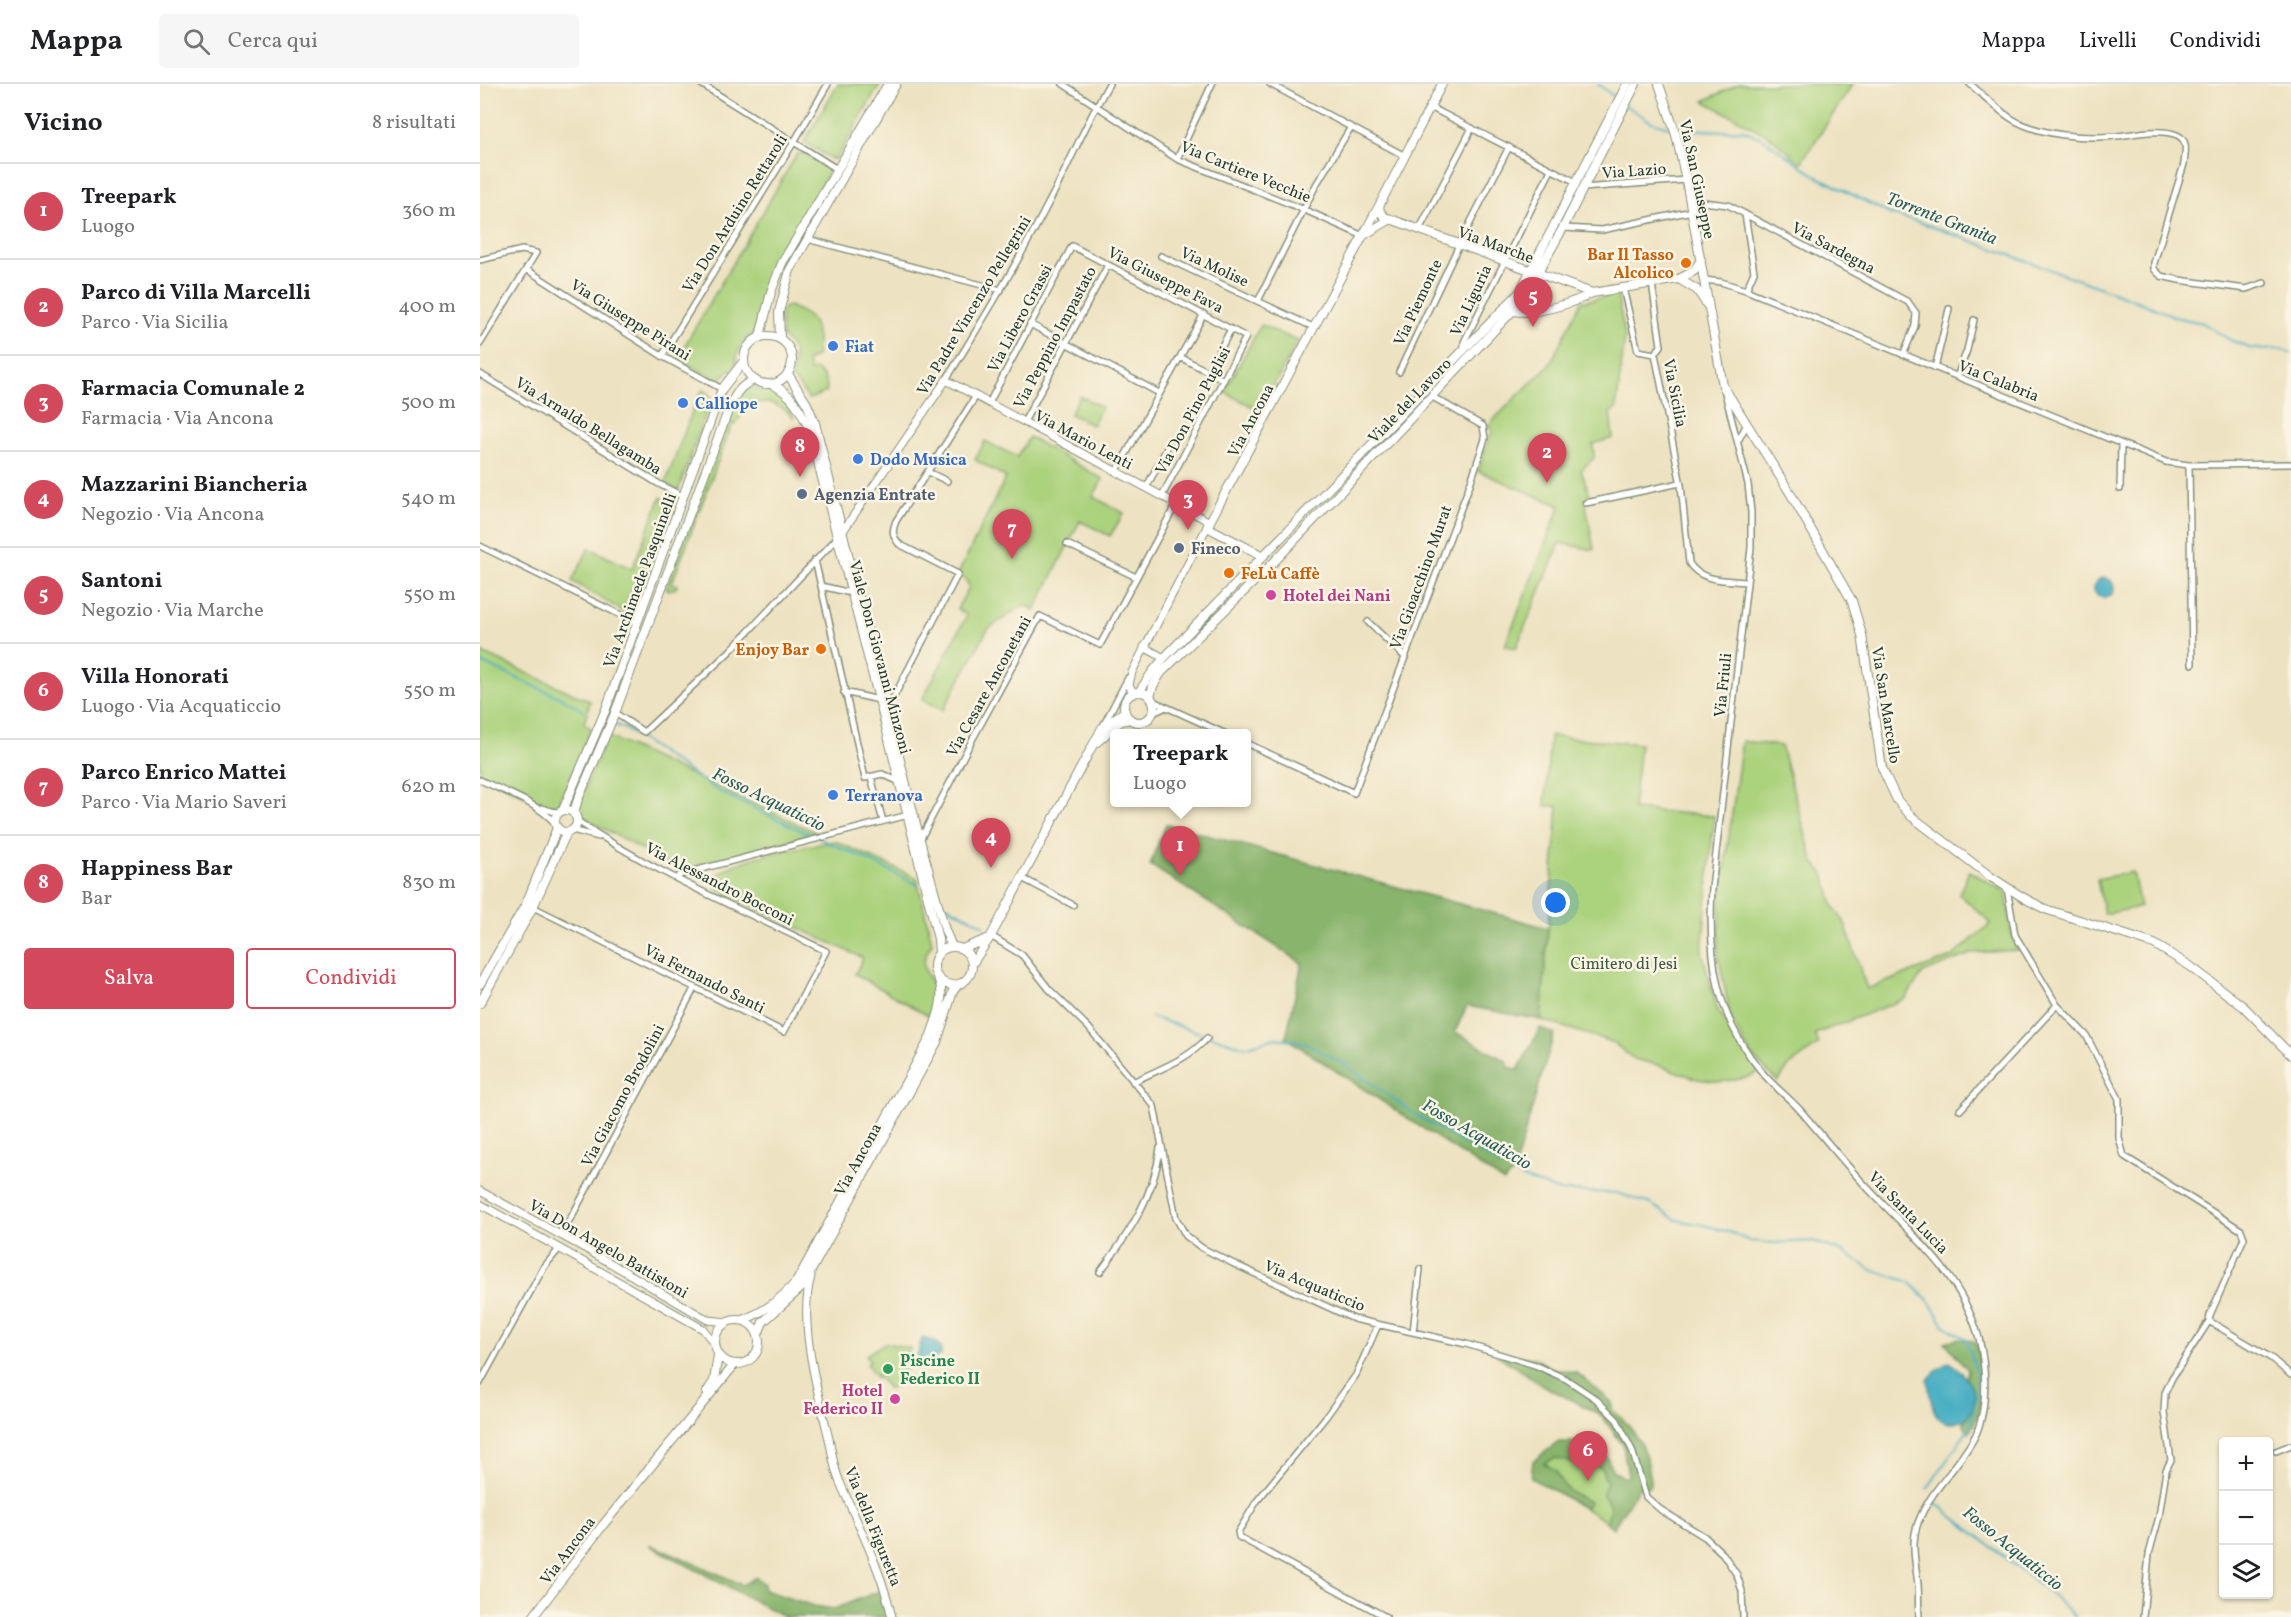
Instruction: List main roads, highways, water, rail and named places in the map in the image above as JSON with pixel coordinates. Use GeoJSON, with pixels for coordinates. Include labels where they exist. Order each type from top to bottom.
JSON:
{"type":"FeatureCollection","features":[{"type":"Feature","properties":{"kind":"main road"},"geometry":{"type":"LineString","coordinates":[[760,336],[771,292],[782,263],[888,84]]}},
{"type":"Feature","properties":{"kind":"main road"},"geometry":{"type":"LineString","coordinates":[[780,338],[778,327],[782,296],[790,270],[896,84]]}},
{"type":"Feature","properties":{"kind":"main road","name":"Via Ancona"},"geometry":{"type":"LineString","coordinates":[[1208,525],[1380,206],[1442,84]]}},
{"type":"Feature","properties":{"kind":"main road","name":"Via San Giuseppe"},"geometry":{"type":"LineString","coordinates":[[1659,84],[1676,135],[1705,280]]}},
{"type":"Feature","properties":{"kind":"main road","name":"Viale del Lavoro"},"geometry":{"type":"LineString","coordinates":[[1125,711],[1125,703],[1164,658],[1519,293],[1563,228],[1630,86]]}},
{"type":"Feature","properties":{"kind":"main road","name":"Viale del Lavoro"},"geometry":{"type":"LineString","coordinates":[[1130,719],[1143,722],[1153,713],[1151,699],[1153,686],[1161,673],[1274,562],[1515,311],[1576,182],[1609,128]]}},
{"type":"Feature","properties":{"kind":"main road","name":"Via Marche"},"geometry":{"type":"LineString","coordinates":[[1380,206],[1382,214],[1391,219],[1592,293]]}},
{"type":"Feature","properties":{"kind":"main road"},"geometry":{"type":"LineString","coordinates":[[1363,236],[1391,219]]}},
{"type":"Feature","properties":{"kind":"main road"},"geometry":{"type":"LineString","coordinates":[[1679,279],[1694,271],[1701,260]]}},
{"type":"Feature","properties":{"kind":"main road"},"geometry":{"type":"LineString","coordinates":[[1679,279],[1690,284],[1702,295],[1710,309]]}},
{"type":"Feature","properties":{"kind":"main road","name":"Via Marche"},"geometry":{"type":"LineString","coordinates":[[1515,311],[1541,309],[1575,301],[1592,293],[1679,279]]}},
{"type":"Feature","properties":{"kind":"main road"},"geometry":{"type":"LineString","coordinates":[[1690,284],[1705,280]]}},
{"type":"Feature","properties":{"kind":"main road","name":"Via San Marcello"},"geometry":{"type":"LineString","coordinates":[[1705,280],[1723,386],[1828,557],[1852,601],[1862,635],[1882,768],[1889,785],[1911,816],[2007,888],[2044,909],[2154,944],[2190,966],[2244,1007],[2291,1055]]}},
{"type":"Feature","properties":{"kind":"main road"},"geometry":{"type":"LineString","coordinates":[[754,380],[747,372],[743,362],[747,346],[760,336],[770,335],[780,338],[787,344],[793,359],[788,374],[780,381],[771,384]]}},
{"type":"Feature","properties":{"kind":"main road","name":"Via Archimede Pasquinelli"},"geometry":{"type":"LineString","coordinates":[[480,984],[526,904],[561,812],[606,709],[722,389],[743,362]]}},
{"type":"Feature","properties":{"kind":"main road","name":"Viale Don Giovanni Minzoni"},"geometry":{"type":"LineString","coordinates":[[788,374],[807,404],[815,423],[921,840],[945,930],[952,947]]}},
{"type":"Feature","properties":{"kind":"main road","name":"Via Archimede Pasquinelli"},"geometry":{"type":"LineString","coordinates":[[480,1003],[533,907],[575,817],[577,802],[615,713],[730,403],[739,389],[754,380]]}},
{"type":"Feature","properties":{"kind":"main road","name":"Viale Don Giovanni Minzoni"},"geometry":{"type":"LineString","coordinates":[[754,380],[771,384],[789,395],[805,419],[814,445],[900,782],[938,939],[939,953]]}},
{"type":"Feature","properties":{"kind":"main road","name":"Via Mario Lenti"},"geometry":{"type":"LineString","coordinates":[[1208,525],[1263,556]]}},
{"type":"Feature","properties":{"kind":"main road"},"geometry":{"type":"LineString","coordinates":[[1136,693],[1151,699]]}},
{"type":"Feature","properties":{"kind":"main road"},"geometry":{"type":"LineString","coordinates":[[1112,729],[1121,721],[1130,719],[1125,711]]}},
{"type":"Feature","properties":{"kind":"main road","name":"Via Ancona"},"geometry":{"type":"LineString","coordinates":[[972,964],[991,936],[1102,728],[1125,711]]}},
{"type":"Feature","properties":{"kind":"main road"},"geometry":{"type":"LineString","coordinates":[[1094,745],[1110,731]]}},
{"type":"Feature","properties":{"kind":"main road"},"geometry":{"type":"LineString","coordinates":[[561,812],[569,811],[575,817]]}},
{"type":"Feature","properties":{"kind":"main road"},"geometry":{"type":"LineString","coordinates":[[556,825],[569,831]]}},
{"type":"Feature","properties":{"kind":"main road"},"geometry":{"type":"LineString","coordinates":[[962,949],[969,955],[972,964],[969,976],[959,984],[951,985],[939,980],[934,972],[934,964],[939,953],[952,947],[962,949],[981,943],[991,936]]}},
{"type":"Feature","properties":{"kind":"main road","name":"Via Ancona"},"geometry":{"type":"LineString","coordinates":[[692,1416],[714,1381],[718,1355],[714,1343],[718,1330],[728,1322],[760,1314],[782,1298],[797,1281],[929,1040],[939,1010],[941,987],[939,980]]}},
{"type":"Feature","properties":{"kind":"main road","name":"Via Ancona"},"geometry":{"type":"LineString","coordinates":[[533,1617],[735,1365],[749,1361],[756,1354],[759,1344],[758,1334],[763,1322],[802,1287],[937,1042],[953,991],[959,984]]}},
{"type":"Feature","properties":{"kind":"main road"},"geometry":{"type":"LineString","coordinates":[[742,1320],[752,1325],[758,1334]]}},
{"type":"Feature","properties":{"kind":"main road"},"geometry":{"type":"LineString","coordinates":[[718,1355],[735,1365]]}},
{"type":"Feature","properties":{"kind":"water"},"geometry":{"type":"Polygon","coordinates":[[[2100,578],[2108,578],[2114,584],[2114,592],[2108,598],[2100,598],[2094,592],[2094,584],[2100,578]]]}},
{"type":"Feature","properties":{"kind":"water"},"geometry":{"type":"Polygon","coordinates":[[[922,1338],[935,1341],[941,1348],[941,1356],[938,1355],[935,1359],[930,1357],[928,1365],[916,1362],[922,1338]]]}},
{"type":"Feature","properties":{"kind":"water"},"geometry":{"type":"Polygon","coordinates":[[[1949,1362],[1968,1381],[1974,1393],[1972,1410],[1966,1419],[1951,1423],[1944,1422],[1935,1413],[1928,1380],[1949,1362]]]}},
{"type":"Feature","properties":{"kind":"waterway","name":"Torrente Granita"},"geometry":{"type":"LineString","coordinates":[[1598,84],[1626,106],[1652,122],[1676,129],[1743,130],[1762,138],[1816,176],[1890,214],[1922,223],[2179,318],[2203,323],[2230,340],[2249,348],[2280,349],[2291,353]]}},
{"type":"Feature","properties":{"kind":"waterway","name":"Fosso Acquaticcio"},"geometry":{"type":"LineString","coordinates":[[480,662],[566,700],[583,711]]}},
{"type":"Feature","properties":{"kind":"waterway","name":"Fosso Acquaticcio"},"geometry":{"type":"LineString","coordinates":[[615,725],[624,728],[718,791],[815,837]]}},
{"type":"Feature","properties":{"kind":"waterway","name":"Fosso Acquaticcio"},"geometry":{"type":"LineString","coordinates":[[820,839],[918,885]]}},
{"type":"Feature","properties":{"kind":"waterway"},"geometry":{"type":"LineString","coordinates":[[940,902],[985,926]]}},
{"type":"Feature","properties":{"kind":"waterway","name":"Fosso Acquaticcio"},"geometry":{"type":"LineString","coordinates":[[1151,1017],[1245,1047],[1275,1038],[1304,1042],[1347,1066],[1414,1114],[1525,1179],[1560,1191],[1617,1193],[1651,1204],[1676,1220],[1732,1233],[1749,1241],[1775,1243],[1813,1241],[1843,1252],[1872,1270],[1910,1282],[1928,1300],[1944,1325],[1967,1340],[1977,1373],[1977,1396],[1969,1428],[1927,1489]]}},
{"type":"Feature","properties":{"kind":"waterway","name":"Fosso Acquaticcio"},"geometry":{"type":"LineString","coordinates":[[1933,1501],[2049,1592],[2075,1617]]}},
{"type":"Feature","properties":{"kind":"place","name":"Bar Il Tasso Alcolico"},"geometry":{"type":"Point","coordinates":[1686,263]}},
{"type":"Feature","properties":{"kind":"place","name":"Santoni"},"geometry":{"type":"Point","coordinates":[1533,327]}},
{"type":"Feature","properties":{"kind":"place","name":"Fiat"},"geometry":{"type":"Point","coordinates":[833,346]}},
{"type":"Feature","properties":{"kind":"place","name":"Calliope"},"geometry":{"type":"Point","coordinates":[683,403]}},
{"type":"Feature","properties":{"kind":"place","name":"Dodo Musica"},"geometry":{"type":"Point","coordinates":[858,459]}},
{"type":"Feature","properties":{"kind":"place","name":"Happiness Bar"},"geometry":{"type":"Point","coordinates":[800,477]}},
{"type":"Feature","properties":{"kind":"place","name":"Parco di Villa Marcelli"},"geometry":{"type":"Point","coordinates":[1547,483]}},
{"type":"Feature","properties":{"kind":"place","name":"Agenzia Entrate"},"geometry":{"type":"Point","coordinates":[802,494]}},
{"type":"Feature","properties":{"kind":"place","name":"Farmacia Comunale 2"},"geometry":{"type":"Point","coordinates":[1188,530]}},
{"type":"Feature","properties":{"kind":"place","name":"Fineco"},"geometry":{"type":"Point","coordinates":[1179,548]}},
{"type":"Feature","properties":{"kind":"place","name":"Parco Enrico Mattei"},"geometry":{"type":"Point","coordinates":[1012,559]}},
{"type":"Feature","properties":{"kind":"place","name":"FeLù Caffè"},"geometry":{"type":"Point","coordinates":[1229,573]}},
{"type":"Feature","properties":{"kind":"place","name":"Hotel dei Nani"},"geometry":{"type":"Point","coordinates":[1271,595]}},
{"type":"Feature","properties":{"kind":"place","name":"Enjoy Bar"},"geometry":{"type":"Point","coordinates":[821,649]}},
{"type":"Feature","properties":{"kind":"place","name":"Terranova"},"geometry":{"type":"Point","coordinates":[833,795]}},
{"type":"Feature","properties":{"kind":"place","name":"Mazzarini Biancheria"},"geometry":{"type":"Point","coordinates":[991,868]}},
{"type":"Feature","properties":{"kind":"place","name":"Treepark"},"geometry":{"type":"Point","coordinates":[1180,876]}},
{"type":"Feature","properties":{"kind":"place","name":"Piscine Federico II"},"geometry":{"type":"Point","coordinates":[888,1369]}},
{"type":"Feature","properties":{"kind":"place","name":"Hotel Federico II"},"geometry":{"type":"Point","coordinates":[895,1399]}},
{"type":"Feature","properties":{"kind":"place","name":"Villa Honorati"},"geometry":{"type":"Point","coordinates":[1588,1481]}},
{"type":"Feature","properties":{"kind":"park label","name":"Cimitero di Jesi"},"geometry":{"type":"Point","coordinates":[1624,963]}}]}
